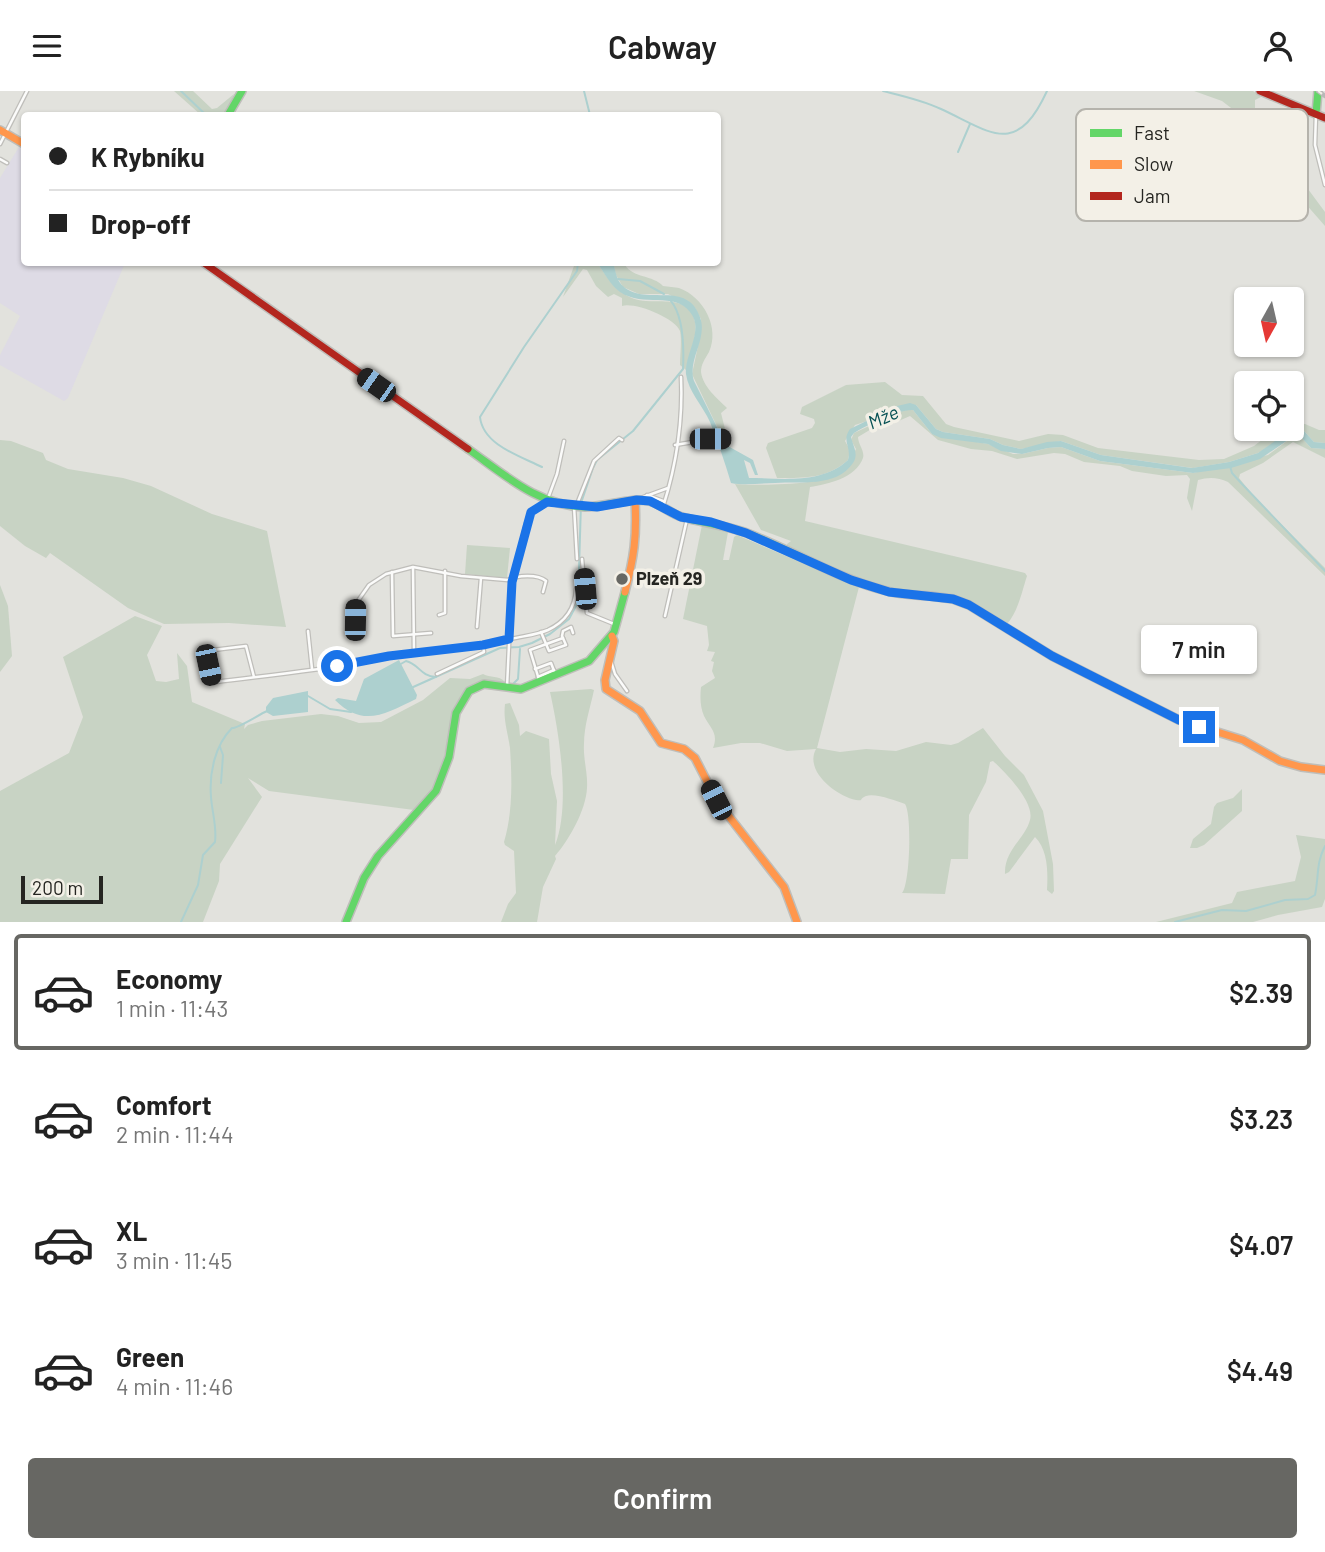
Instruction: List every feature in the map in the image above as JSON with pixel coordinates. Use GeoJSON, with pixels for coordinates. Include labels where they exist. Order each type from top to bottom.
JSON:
{"type":"FeatureCollection","features":[{"type":"Feature","properties":{"kind":"street"},"geometry":{"type":"LineString","coordinates":[[0,144],[3,132],[27,91]]}},
{"type":"Feature","properties":{"kind":"street"},"geometry":{"type":"LineString","coordinates":[[230,112],[242,91]]}},
{"type":"Feature","properties":{"kind":"street"},"geometry":{"type":"LineString","coordinates":[[1260,91],[1304,109]]}},
{"type":"Feature","properties":{"kind":"street"},"geometry":{"type":"LineString","coordinates":[[1318,91],[1315,145],[1325,185]]}},
{"type":"Feature","properties":{"kind":"street"},"geometry":{"type":"LineString","coordinates":[[1308,111],[1325,118]]}},
{"type":"Feature","properties":{"kind":"street"},"geometry":{"type":"LineString","coordinates":[[3,132],[21,142]]}},
{"type":"Feature","properties":{"kind":"street"},"geometry":{"type":"LineString","coordinates":[[0,159],[7,163]]}},
{"type":"Feature","properties":{"kind":"street"},"geometry":{"type":"LineString","coordinates":[[208,266],[547,502],[610,506],[668,488]]}},
{"type":"Feature","properties":{"kind":"street"},"geometry":{"type":"LineString","coordinates":[[663,505],[682,404],[681,377]]}},
{"type":"Feature","properties":{"kind":"street"},"geometry":{"type":"LineString","coordinates":[[618,624],[612,625],[587,613],[577,504],[594,461],[619,438],[622,440]]}},
{"type":"Feature","properties":{"kind":"street"},"geometry":{"type":"LineString","coordinates":[[676,445],[725,439]]}},
{"type":"Feature","properties":{"kind":"street"},"geometry":{"type":"LineString","coordinates":[[507,687],[513,577],[522,538],[531,512],[547,502],[558,474],[564,441]]}},
{"type":"Feature","properties":{"kind":"street"},"geometry":{"type":"LineString","coordinates":[[647,495],[660,499],[663,505]]}},
{"type":"Feature","properties":{"kind":"street"},"geometry":{"type":"LineString","coordinates":[[636,500],[663,505],[687,519],[711,522],[746,533],[861,584],[889,592],[953,599],[969,605],[1052,656],[1179,720],[1243,740],[1280,761],[1325,770]]}},
{"type":"Feature","properties":{"kind":"street"},"geometry":{"type":"LineString","coordinates":[[345,922],[364,878],[378,856],[436,791],[449,757],[456,713],[465,696],[472,689],[484,684],[521,689],[589,661],[611,636],[618,624],[635,554],[636,500]]}},
{"type":"Feature","properties":{"kind":"street"},"geometry":{"type":"LineString","coordinates":[[666,616],[687,519]]}},
{"type":"Feature","properties":{"kind":"street"},"geometry":{"type":"LineString","coordinates":[[355,634],[355,605],[365,590],[375,580],[413,567],[481,578],[508,580],[513,577],[543,577],[546,589],[543,592]]}},
{"type":"Feature","properties":{"kind":"street"},"geometry":{"type":"LineString","coordinates":[[413,567],[414,653]]}},
{"type":"Feature","properties":{"kind":"street"},"geometry":{"type":"LineString","coordinates":[[439,615],[445,613],[445,571]]}},
{"type":"Feature","properties":{"kind":"street"},"geometry":{"type":"LineString","coordinates":[[392,572],[394,637],[431,633]]}},
{"type":"Feature","properties":{"kind":"street"},"geometry":{"type":"LineString","coordinates":[[477,627],[481,578]]}},
{"type":"Feature","properties":{"kind":"street"},"geometry":{"type":"LineString","coordinates":[[538,680],[530,650],[565,619],[575,603],[576,589]]}},
{"type":"Feature","properties":{"kind":"street"},"geometry":{"type":"LineString","coordinates":[[544,637],[549,651],[566,645],[562,633],[565,629],[570,627],[573,632]]}},
{"type":"Feature","properties":{"kind":"street"},"geometry":{"type":"LineString","coordinates":[[308,631],[306,637],[312,669]]}},
{"type":"Feature","properties":{"kind":"street"},"geometry":{"type":"LineString","coordinates":[[611,636],[614,641],[606,688],[612,695],[642,713],[660,743],[686,749],[694,756],[716,800],[779,876],[796,922]]}},
{"type":"Feature","properties":{"kind":"street"},"geometry":{"type":"LineString","coordinates":[[254,677],[248,648],[244,646],[205,650],[211,680],[216,682],[254,677],[312,669],[414,653],[483,645],[509,639],[563,638]]}},
{"type":"Feature","properties":{"kind":"street"},"geometry":{"type":"LineString","coordinates":[[437,674],[484,652],[483,645]]}},
{"type":"Feature","properties":{"kind":"street"},"geometry":{"type":"LineString","coordinates":[[610,658],[615,674],[627,691]]}},
{"type":"Feature","properties":{"kind":"street"},"geometry":{"type":"LineString","coordinates":[[535,669],[551,663],[555,673]]}},
{"type":"Feature","properties":{"kind":"shaded area"},"geometry":{"type":"Polygon","coordinates":[[[19,147],[21,148],[21,266],[124,266],[68,398],[64,401],[0,365],[0,355],[20,316],[0,303],[0,178],[19,147]]]}},
{"type":"Feature","properties":{"kind":"green space"},"geometry":{"type":"Polygon","coordinates":[[[174,91],[193,91],[212,109],[234,94],[226,112],[198,112],[174,91]]]}},
{"type":"Feature","properties":{"kind":"green space"},"geometry":{"type":"Polygon","coordinates":[[[1194,91],[1253,91],[1261,97],[1255,100],[1256,109],[1232,109],[1222,101],[1194,91]]]}},
{"type":"Feature","properties":{"kind":"green space"},"geometry":{"type":"Polygon","coordinates":[[[1308,189],[1325,212],[1325,226],[1308,207],[1308,189]]]}},
{"type":"Feature","properties":{"kind":"green space"},"geometry":{"type":"Polygon","coordinates":[[[574,266],[599,266],[624,294],[643,301],[668,301],[688,308],[696,328],[686,370],[680,365],[681,335],[677,326],[663,316],[645,309],[622,306],[622,298],[614,294],[608,297],[596,286],[587,270],[583,269],[563,297],[574,266]]]}},
{"type":"Feature","properties":{"kind":"green space"},"geometry":{"type":"Polygon","coordinates":[[[614,266],[626,266],[663,286],[679,288],[696,298],[708,314],[712,343],[701,372],[707,387],[727,408],[721,413],[725,429],[722,437],[692,374],[701,332],[701,319],[695,308],[668,294],[639,294],[623,287],[614,266]]]}},
{"type":"Feature","properties":{"kind":"green space"},"geometry":{"type":"Polygon","coordinates":[[[885,382],[902,395],[923,396],[946,424],[1019,441],[1048,434],[1063,435],[1098,448],[1199,460],[1224,459],[1260,441],[1283,441],[1258,453],[1229,462],[1193,468],[1101,455],[1061,441],[1021,449],[990,439],[943,432],[936,429],[916,405],[855,425],[845,441],[850,450],[848,460],[832,471],[806,477],[777,478],[766,448],[768,443],[812,428],[814,419],[800,414],[802,407],[846,385],[885,382]]]}},
{"type":"Feature","properties":{"kind":"green space"},"geometry":{"type":"Polygon","coordinates":[[[913,410],[932,434],[988,444],[1013,454],[1061,447],[1100,461],[1193,473],[1268,455],[1287,441],[1304,440],[1311,448],[1325,449],[1325,458],[1293,442],[1263,463],[1240,474],[1239,478],[1256,499],[1325,568],[1325,576],[1224,480],[1198,480],[1192,511],[1187,498],[1190,479],[1187,475],[1166,476],[1132,471],[1120,466],[1084,462],[1065,454],[1054,453],[1017,459],[938,440],[910,416],[873,428],[858,437],[863,455],[859,465],[841,479],[810,487],[805,521],[1025,573],[1027,576],[1019,601],[1007,624],[956,598],[891,590],[858,581],[787,549],[787,544],[791,541],[761,530],[735,484],[790,484],[833,477],[848,465],[856,449],[851,440],[854,433],[899,412],[913,410]]]}},
{"type":"Feature","properties":{"kind":"green space"},"geometry":{"type":"Polygon","coordinates":[[[1304,424],[1325,430],[1325,443],[1314,442],[1304,431],[1304,424]]]}},
{"type":"Feature","properties":{"kind":"green space"},"geometry":{"type":"Polygon","coordinates":[[[0,440],[11,441],[43,453],[46,460],[68,469],[123,478],[151,486],[212,514],[267,531],[286,627],[229,623],[164,624],[128,608],[50,553],[46,558],[25,546],[0,526],[0,440]]]}},
{"type":"Feature","properties":{"kind":"green space"},"geometry":{"type":"Polygon","coordinates":[[[702,525],[719,527],[728,532],[723,560],[729,560],[734,537],[737,535],[859,587],[817,748],[840,752],[866,749],[896,751],[926,742],[951,745],[983,728],[1024,775],[1043,811],[1053,864],[1052,894],[1047,890],[1045,855],[1035,837],[1005,874],[1008,858],[1027,827],[1030,813],[1024,796],[993,761],[990,762],[986,782],[969,815],[968,859],[951,859],[945,894],[902,893],[907,877],[909,849],[909,821],[905,804],[875,796],[856,800],[831,788],[814,766],[816,749],[787,751],[760,743],[713,748],[714,734],[703,713],[700,694],[701,687],[715,678],[712,671],[714,662],[711,661],[715,652],[707,651],[707,626],[683,619],[702,525]]]}},
{"type":"Feature","properties":{"kind":"green space"},"geometry":{"type":"Polygon","coordinates":[[[467,545],[510,548],[507,578],[465,574],[467,545]]]}},
{"type":"Feature","properties":{"kind":"green space"},"geometry":{"type":"Polygon","coordinates":[[[0,585],[8,606],[12,656],[0,672],[0,585]]]}},
{"type":"Feature","properties":{"kind":"green space"},"geometry":{"type":"Polygon","coordinates":[[[135,616],[162,626],[147,655],[156,681],[179,679],[177,653],[187,666],[192,702],[245,724],[244,729],[262,721],[321,714],[359,723],[381,722],[423,700],[450,678],[470,679],[483,674],[505,682],[478,682],[468,688],[460,698],[436,785],[432,793],[414,810],[269,791],[248,778],[262,797],[220,864],[219,881],[203,922],[0,922],[0,791],[69,753],[83,717],[63,657],[135,616]]]}},
{"type":"Feature","properties":{"kind":"green space"},"geometry":{"type":"Polygon","coordinates":[[[594,690],[584,737],[587,788],[580,815],[566,842],[555,856],[543,887],[537,922],[501,922],[516,893],[514,851],[504,842],[509,819],[511,783],[505,704],[510,703],[519,725],[520,736],[526,731],[549,739],[551,774],[557,801],[555,845],[560,829],[563,790],[560,748],[550,692],[594,690]]]}},
{"type":"Feature","properties":{"kind":"green space"},"geometry":{"type":"Polygon","coordinates":[[[1242,789],[1242,811],[1204,845],[1190,848],[1193,839],[1211,824],[1217,803],[1233,798],[1242,789]]]}},
{"type":"Feature","properties":{"kind":"green space"},"geometry":{"type":"Polygon","coordinates":[[[1296,835],[1325,839],[1325,899],[1322,907],[1253,922],[1156,922],[1232,903],[1237,892],[1295,881],[1301,857],[1296,835]]]}},
{"type":"Feature","properties":{"kind":"water","name":"Mže"},"geometry":{"type":"Polygon","coordinates":[[[599,266],[614,266],[619,282],[633,292],[676,296],[686,299],[694,306],[702,325],[693,365],[694,381],[726,445],[753,460],[758,475],[755,475],[750,463],[744,460],[749,478],[813,477],[837,468],[848,460],[846,437],[850,429],[897,406],[910,403],[916,405],[936,429],[943,432],[990,439],[1021,449],[1061,441],[1101,455],[1192,468],[1229,462],[1258,453],[1275,441],[1287,441],[1260,459],[1231,468],[1193,473],[1100,461],[1061,447],[1022,454],[1001,451],[988,444],[941,438],[932,434],[913,410],[907,410],[854,433],[851,437],[856,453],[855,460],[846,471],[837,476],[817,482],[731,483],[710,422],[687,380],[686,366],[695,334],[694,319],[690,312],[676,302],[639,299],[620,292],[599,266]]]}},
{"type":"Feature","properties":{"kind":"water"},"geometry":{"type":"Polygon","coordinates":[[[1304,431],[1314,442],[1325,443],[1325,449],[1311,448],[1304,440],[1304,431]]]}},
{"type":"Feature","properties":{"kind":"water"},"geometry":{"type":"Polygon","coordinates":[[[399,660],[417,695],[416,699],[374,716],[355,714],[335,700],[338,698],[356,701],[364,679],[399,660]]]}},
{"type":"Feature","properties":{"kind":"water"},"geometry":{"type":"Polygon","coordinates":[[[308,691],[308,712],[273,716],[266,712],[266,707],[273,698],[308,691]]]}},
{"type":"Feature","properties":{"kind":"waterway"},"geometry":{"type":"LineString","coordinates":[[181,91],[203,112]]}},
{"type":"Feature","properties":{"kind":"waterway"},"geometry":{"type":"LineString","coordinates":[[584,91],[589,112]]}},
{"type":"Feature","properties":{"kind":"waterway"},"geometry":{"type":"LineString","coordinates":[[883,91],[927,103],[988,131],[1001,134],[1013,132],[1024,125],[1036,112],[1047,91]]}},
{"type":"Feature","properties":{"kind":"waterway"},"geometry":{"type":"LineString","coordinates":[[958,152],[970,124]]}},
{"type":"Feature","properties":{"kind":"waterway"},"geometry":{"type":"LineString","coordinates":[[542,467],[495,442],[483,427],[480,417],[577,271],[578,266]]}},
{"type":"Feature","properties":{"kind":"waterway"},"geometry":{"type":"LineString","coordinates":[[618,279],[640,281],[664,294]]}},
{"type":"Feature","properties":{"kind":"waterway"},"geometry":{"type":"LineString","coordinates":[[411,688],[500,648],[532,643],[550,634],[569,619],[578,602],[581,503],[593,468],[597,460],[633,431],[683,369],[681,324],[671,301]]}},
{"type":"Feature","properties":{"kind":"waterway"},"geometry":{"type":"LineString","coordinates":[[1230,466],[1232,473],[1325,571]]}},
{"type":"Feature","properties":{"kind":"waterway"},"geometry":{"type":"LineString","coordinates":[[512,685],[518,679],[520,649]]}},
{"type":"Feature","properties":{"kind":"waterway"},"geometry":{"type":"LineString","coordinates":[[399,665],[406,661],[426,675],[436,677]]}},
{"type":"Feature","properties":{"kind":"waterway"},"geometry":{"type":"LineString","coordinates":[[308,696],[330,709],[351,712]]}},
{"type":"Feature","properties":{"kind":"waterway"},"geometry":{"type":"LineString","coordinates":[[181,922],[198,885],[203,855],[215,842],[211,788],[217,751],[232,728],[267,711]]}},
{"type":"Feature","properties":{"kind":"waterway"},"geometry":{"type":"LineString","coordinates":[[220,747],[223,755],[221,783]]}},
{"type":"Feature","properties":{"kind":"waterway"},"geometry":{"type":"LineString","coordinates":[[1175,922],[1222,910],[1246,911],[1285,900],[1308,899],[1315,895],[1319,864],[1325,846]]}},
{"type":"Feature","properties":{"kind":"railway"},"geometry":{"type":"LineString","coordinates":[[1318,91],[1325,96]]}},
{"type":"Feature","properties":{"kind":"traffic: fast"},"geometry":{"type":"LineString","coordinates":[[230,112],[242,91]]}},
{"type":"Feature","properties":{"kind":"traffic: fast"},"geometry":{"type":"LineString","coordinates":[[1316,114],[1318,91]]}},
{"type":"Feature","properties":{"kind":"traffic: fast"},"geometry":{"type":"LineString","coordinates":[[468,449],[509,479],[552,501],[585,507],[635,500],[649,501],[682,517],[744,532],[869,586],[898,593],[930,596]]}},
{"type":"Feature","properties":{"kind":"traffic: fast"},"geometry":{"type":"LineString","coordinates":[[346,922],[364,878],[378,856],[436,791],[449,757],[456,713],[469,691],[484,684],[521,689],[589,661],[614,632],[625,592]]}},
{"type":"Feature","properties":{"kind":"traffic: slow"},"geometry":{"type":"LineString","coordinates":[[0,130],[21,142]]}},
{"type":"Feature","properties":{"kind":"traffic: slow"},"geometry":{"type":"LineString","coordinates":[[625,592],[634,547],[635,500]]}},
{"type":"Feature","properties":{"kind":"traffic: slow"},"geometry":{"type":"LineString","coordinates":[[930,596],[953,599],[969,605],[1052,656],[1179,720],[1243,740],[1280,761],[1325,770]]}},
{"type":"Feature","properties":{"kind":"traffic: slow"},"geometry":{"type":"LineString","coordinates":[[612,636],[614,641],[605,680],[606,689],[640,711],[661,743],[684,749],[695,758],[717,801],[784,887],[797,922]]}},
{"type":"Feature","properties":{"kind":"traffic: jam"},"geometry":{"type":"LineString","coordinates":[[1260,91],[1303,109]]}},
{"type":"Feature","properties":{"kind":"traffic: jam"},"geometry":{"type":"LineString","coordinates":[[1308,111],[1325,118]]}},
{"type":"Feature","properties":{"kind":"traffic: jam"},"geometry":{"type":"LineString","coordinates":[[208,266],[468,449]]}},
{"type":"Feature","properties":{"kind":"place","name":"Plzeň 29"},"geometry":{"type":"Point","coordinates":[622,579]}},
{"type":"Feature","properties":{"kind":"route"},"geometry":{"type":"LineString","coordinates":[[337,666],[509,639],[512,582],[531,512],[547,502],[597,507],[641,500],[655,503],[681,517],[711,522],[746,533],[851,580],[889,592],[953,599],[969,605],[1052,656],[1179,720],[1199,727]]}}]}
